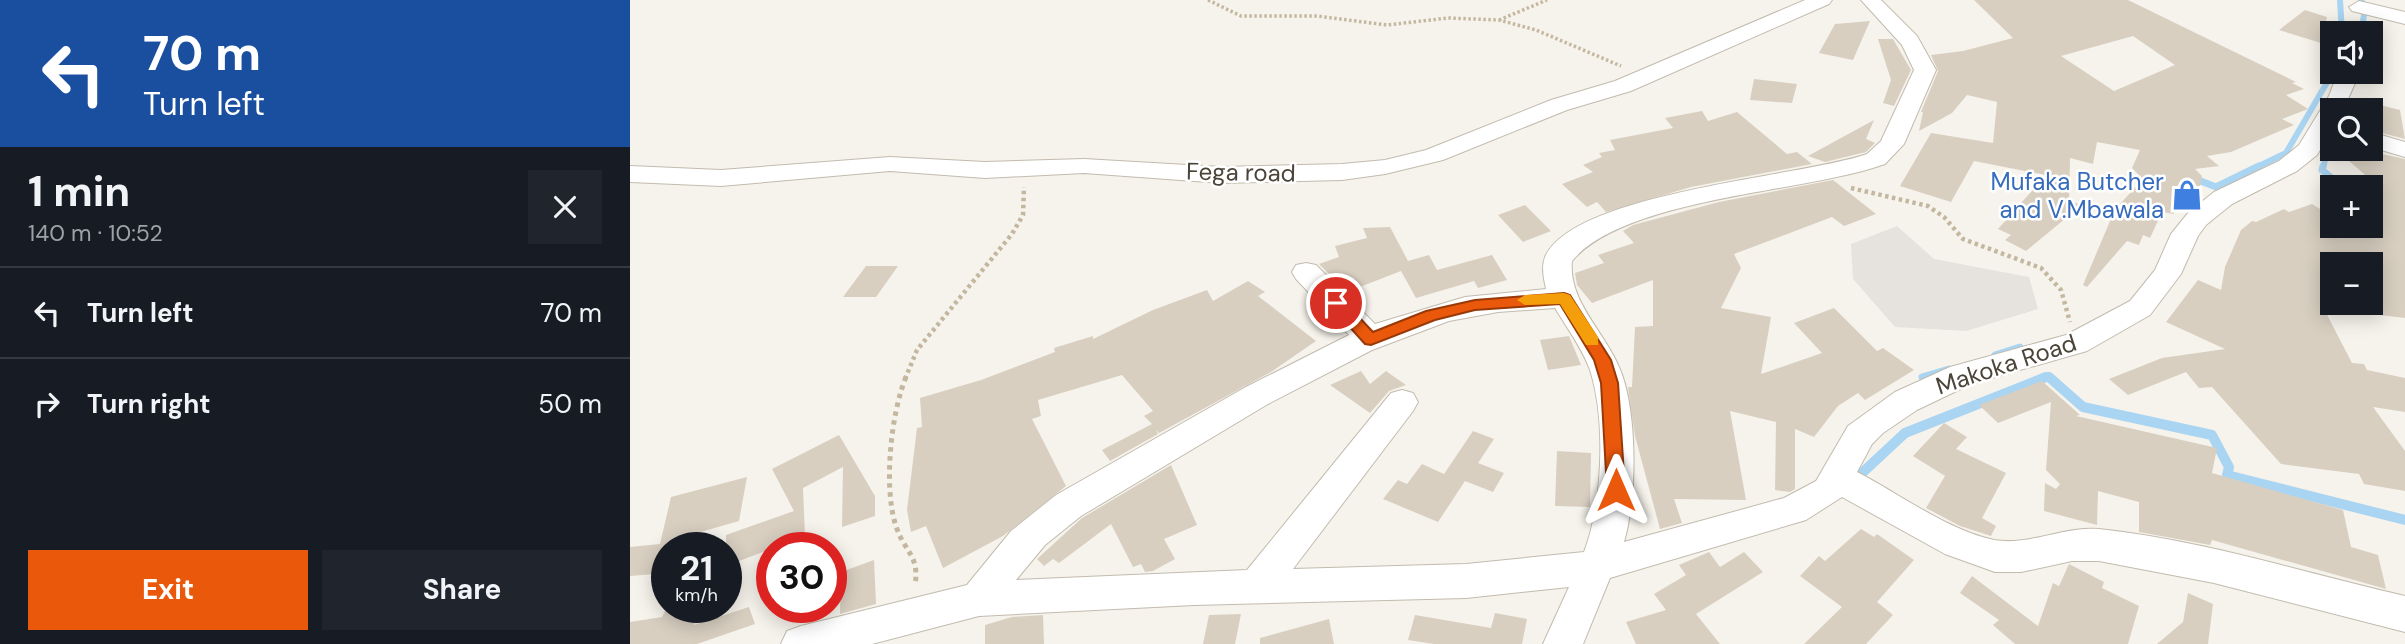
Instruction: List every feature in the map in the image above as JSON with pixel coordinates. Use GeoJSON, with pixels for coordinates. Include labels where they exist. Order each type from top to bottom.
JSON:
{"type":"FeatureCollection","features":[{"type":"Feature","properties":{"kind":"street","name":"Fega road"},"geometry":{"type":"LineString","coordinates":[[630,174],[721,178],[890,164],[1020,170],[1058,165],[1223,174],[1342,172],[1385,167],[1434,155],[1549,108],[1623,86],[1822,0]]}},
{"type":"Feature","properties":{"kind":"street"},"geometry":{"type":"LineString","coordinates":[[1563,644],[1609,531],[1616,490],[1609,383],[1602,360],[1564,298],[1557,271],[1559,258],[1569,243],[1596,228],[1659,206],[1861,164],[1886,153],[1925,70],[1924,61],[1907,37],[1871,0]]}},
{"type":"Feature","properties":{"kind":"street"},"geometry":{"type":"LineString","coordinates":[[2359,11],[2405,18]]}},
{"type":"Feature","properties":{"kind":"street","name":"Makoka Road"},"geometry":{"type":"LineString","coordinates":[[801,644],[979,599],[1256,586],[1466,581],[1597,565],[1793,510],[1821,497],[1838,478],[1860,435],[1871,424],[1914,396],[1961,376],[2076,343],[2140,308],[2167,274],[2185,234],[2197,219],[2223,198],[2299,159],[2320,136]]}},
{"type":"Feature","properties":{"kind":"street"},"geometry":{"type":"LineString","coordinates":[[2383,143],[2405,150]]}},
{"type":"Feature","properties":{"kind":"street"},"geometry":{"type":"LineString","coordinates":[[1306,272],[1371,340]]}},
{"type":"Feature","properties":{"kind":"street"},"geometry":{"type":"LineString","coordinates":[[979,599],[1019,547],[1064,509],[1264,393],[1371,340],[1431,315],[1475,305],[1564,298]]}},
{"type":"Feature","properties":{"kind":"street"},"geometry":{"type":"LineString","coordinates":[[1256,586],[1402,402]]}},
{"type":"Feature","properties":{"kind":"street"},"geometry":{"type":"LineString","coordinates":[[1838,478],[1966,546],[1993,555],[2014,557],[2072,544],[2095,544],[2228,571],[2405,614]]}},
{"type":"Feature","properties":{"kind":"path"},"geometry":{"type":"LineString","coordinates":[[1208,0],[1241,16],[1317,16],[1387,25],[1448,18],[1499,20],[1536,30],[1643,76]]}},
{"type":"Feature","properties":{"kind":"path"},"geometry":{"type":"LineString","coordinates":[[1499,20],[1547,0]]}},
{"type":"Feature","properties":{"kind":"path"},"geometry":{"type":"LineString","coordinates":[[900,618],[918,576],[914,556],[896,528],[891,504],[890,475],[899,394],[917,350],[986,270],[1023,215],[1025,200],[1020,170]]}},
{"type":"Feature","properties":{"kind":"path"},"geometry":{"type":"LineString","coordinates":[[1840,187],[1887,195],[1927,206],[1944,217],[1963,239],[2041,268],[2061,290],[2076,343]]}},
{"type":"Feature","properties":{"kind":"shaded area"},"geometry":{"type":"Polygon","coordinates":[[[1897,226],[1934,259],[2029,277],[2038,309],[1966,331],[1895,327],[1853,279],[1851,244],[1897,226]]]}},
{"type":"Feature","properties":{"kind":"building"},"geometry":{"type":"Polygon","coordinates":[[[1974,0],[2128,0],[2296,82],[2292,83],[2304,89],[2286,95],[2308,109],[2282,119],[2294,125],[2231,152],[2207,156],[2219,166],[2195,169],[2202,176],[2197,202],[2191,207],[2172,202],[2174,214],[2162,212],[2150,238],[2143,235],[2139,245],[2127,241],[2087,287],[2083,285],[2113,214],[2119,216],[2119,205],[2143,179],[2132,168],[2140,150],[2097,142],[2093,164],[2070,158],[2069,201],[2082,205],[2026,251],[2005,240],[2011,235],[1998,229],[2046,175],[1974,161],[1951,202],[1900,186],[1931,133],[1993,143],[1997,102],[1967,95],[1952,113],[1919,131],[1921,112],[1938,71],[1931,55],[1963,51],[2013,38],[1974,0]],[[2133,36],[2061,56],[2114,91],[2175,65],[2133,36]]]}},
{"type":"Feature","properties":{"kind":"building"},"geometry":{"type":"Polygon","coordinates":[[[2305,10],[2327,17],[2326,21],[2320,21],[2320,43],[2279,30],[2305,10]]]}},
{"type":"Feature","properties":{"kind":"building"},"geometry":{"type":"Polygon","coordinates":[[[1870,21],[1853,60],[1819,53],[1835,24],[1870,21]]]}},
{"type":"Feature","properties":{"kind":"building"},"geometry":{"type":"Polygon","coordinates":[[[1878,39],[1893,39],[1911,70],[1894,106],[1883,103],[1891,80],[1878,39]]]}},
{"type":"Feature","properties":{"kind":"building"},"geometry":{"type":"Polygon","coordinates":[[[1754,79],[1797,84],[1792,103],[1750,100],[1754,79]]]}},
{"type":"Feature","properties":{"kind":"building"},"geometry":{"type":"Polygon","coordinates":[[[2383,106],[2400,110],[2405,139],[2383,133],[2383,106]]]}},
{"type":"Feature","properties":{"kind":"building"},"geometry":{"type":"Polygon","coordinates":[[[1702,111],[1708,121],[1737,112],[1787,154],[1797,152],[1812,164],[1691,187],[1606,212],[1597,202],[1587,207],[1562,184],[1593,172],[1583,165],[1602,157],[1599,153],[1615,150],[1610,140],[1673,128],[1665,118],[1702,111]]]}},
{"type":"Feature","properties":{"kind":"building"},"geometry":{"type":"Polygon","coordinates":[[[1874,120],[1866,139],[1875,143],[1866,152],[1825,162],[1808,156],[1874,120]]]}},
{"type":"Feature","properties":{"kind":"building"},"geometry":{"type":"Polygon","coordinates":[[[2383,154],[2405,159],[2405,318],[2380,315],[2383,315],[2383,252],[2320,252],[2320,315],[2327,315],[2352,363],[2364,364],[2367,370],[2405,378],[2405,412],[2373,407],[2405,451],[2405,491],[2364,484],[2359,474],[2281,464],[2212,387],[2199,388],[2186,372],[2128,395],[2109,379],[2162,358],[2225,349],[2166,322],[2198,280],[2221,290],[2225,267],[2241,230],[2252,221],[2256,222],[2284,209],[2289,212],[2312,204],[2320,209],[2320,238],[2383,238],[2383,175],[2365,175],[2349,161],[2383,161],[2383,154]]]}},
{"type":"Feature","properties":{"kind":"building"},"geometry":{"type":"Polygon","coordinates":[[[1833,180],[1876,214],[1844,226],[1832,217],[1734,254],[1741,268],[1721,308],[1771,317],[1761,374],[1822,353],[1794,323],[1834,308],[1877,351],[1883,348],[1914,370],[1865,400],[1858,393],[1838,406],[1814,437],[1795,429],[1795,489],[1790,492],[1775,490],[1776,422],[1730,411],[1746,500],[1674,499],[1682,523],[1660,529],[1635,436],[1628,387],[1632,387],[1635,327],[1653,326],[1653,280],[1592,303],[1577,285],[1575,273],[1604,263],[1598,255],[1634,243],[1623,231],[1633,225],[1719,202],[1833,180]]]}},
{"type":"Feature","properties":{"kind":"building"},"geometry":{"type":"Polygon","coordinates":[[[1525,205],[1551,231],[1523,242],[1498,215],[1525,205]]]}},
{"type":"Feature","properties":{"kind":"building"},"geometry":{"type":"Polygon","coordinates":[[[1390,227],[1408,261],[1429,255],[1437,270],[1492,255],[1507,280],[1478,288],[1474,281],[1416,298],[1401,271],[1347,292],[1319,264],[1339,257],[1335,246],[1367,238],[1363,228],[1390,227]]]}},
{"type":"Feature","properties":{"kind":"building"},"geometry":{"type":"Polygon","coordinates":[[[866,266],[898,266],[876,297],[843,297],[866,266]]]}},
{"type":"Feature","properties":{"kind":"building"},"geometry":{"type":"Polygon","coordinates":[[[1248,281],[1265,292],[1258,296],[1316,341],[1271,372],[1159,433],[1156,430],[1158,434],[1110,461],[1102,450],[1152,424],[1144,416],[1153,411],[1122,375],[1038,400],[1041,416],[1032,419],[1066,486],[1003,536],[943,568],[926,526],[911,532],[907,510],[917,428],[922,427],[920,398],[981,380],[1055,352],[1054,348],[1093,336],[1093,339],[1153,310],[1207,290],[1213,301],[1248,281]]]}},
{"type":"Feature","properties":{"kind":"building"},"geometry":{"type":"Polygon","coordinates":[[[1569,336],[1581,365],[1548,370],[1540,340],[1569,336]]]}},
{"type":"Feature","properties":{"kind":"building"},"geometry":{"type":"Polygon","coordinates":[[[1361,371],[1370,384],[1386,371],[1406,385],[1389,391],[1370,413],[1330,385],[1361,371]]]}},
{"type":"Feature","properties":{"kind":"building"},"geometry":{"type":"Polygon","coordinates":[[[2042,381],[2080,415],[2076,416],[2217,448],[2212,473],[2343,510],[2351,547],[2378,555],[2386,589],[2212,540],[2210,545],[2139,532],[2139,502],[2098,491],[2097,525],[2044,511],[2045,483],[2056,489],[2060,484],[2046,470],[2051,402],[1998,423],[1979,405],[2042,381]]]}},
{"type":"Feature","properties":{"kind":"building"},"geometry":{"type":"Polygon","coordinates":[[[1944,423],[1967,437],[1956,449],[2006,473],[1982,518],[1996,526],[1991,536],[1960,526],[1926,508],[1945,476],[1913,456],[1944,423]]]}},
{"type":"Feature","properties":{"kind":"building"},"geometry":{"type":"Polygon","coordinates":[[[1473,431],[1494,439],[1478,463],[1504,473],[1493,492],[1465,481],[1438,522],[1383,499],[1398,480],[1407,484],[1422,464],[1444,474],[1473,431]]]}},
{"type":"Feature","properties":{"kind":"building"},"geometry":{"type":"Polygon","coordinates":[[[839,435],[875,496],[875,516],[842,527],[843,467],[803,488],[805,532],[756,532],[756,555],[742,560],[742,532],[734,532],[794,511],[772,469],[839,435]]]}},
{"type":"Feature","properties":{"kind":"building"},"geometry":{"type":"Polygon","coordinates":[[[1557,451],[1591,453],[1590,507],[1555,506],[1557,451]]]}},
{"type":"Feature","properties":{"kind":"building"},"geometry":{"type":"Polygon","coordinates":[[[1171,465],[1197,525],[1164,539],[1175,559],[1153,571],[1145,572],[1141,564],[1133,567],[1111,524],[1059,563],[1053,559],[1044,566],[1037,559],[1082,518],[1171,465]]]}},
{"type":"Feature","properties":{"kind":"building"},"geometry":{"type":"Polygon","coordinates":[[[747,477],[739,521],[700,532],[663,532],[671,497],[747,477]]]}},
{"type":"Feature","properties":{"kind":"building"},"geometry":{"type":"Polygon","coordinates":[[[1861,529],[1874,537],[1877,534],[1914,560],[1877,602],[1893,615],[1866,644],[1804,644],[1842,607],[1800,576],[1819,556],[1825,561],[1861,529]]]}},
{"type":"Feature","properties":{"kind":"building"},"geometry":{"type":"Polygon","coordinates":[[[651,545],[651,574],[630,576],[630,547],[651,545]]]}},
{"type":"Feature","properties":{"kind":"building"},"geometry":{"type":"Polygon","coordinates":[[[1709,552],[1720,567],[1744,552],[1763,572],[1696,614],[1720,644],[1636,644],[1626,622],[1666,610],[1654,594],[1686,575],[1679,565],[1709,552]]]}},
{"type":"Feature","properties":{"kind":"building"},"geometry":{"type":"Polygon","coordinates":[[[874,560],[876,604],[847,612],[847,570],[874,560]]]}},
{"type":"Feature","properties":{"kind":"building"},"geometry":{"type":"Polygon","coordinates":[[[2069,564],[2104,582],[2102,588],[2139,606],[2128,644],[2015,644],[1993,625],[1999,620],[1960,593],[1972,576],[2038,626],[2053,583],[2059,586],[2069,564]]]}},
{"type":"Feature","properties":{"kind":"building"},"geometry":{"type":"Polygon","coordinates":[[[2188,593],[2213,604],[2208,644],[2157,644],[2183,622],[2188,593]]]}},
{"type":"Feature","properties":{"kind":"building"},"geometry":{"type":"Polygon","coordinates":[[[749,607],[755,624],[697,644],[630,644],[630,622],[651,619],[651,623],[742,623],[742,609],[749,607]]]}},
{"type":"Feature","properties":{"kind":"building"},"geometry":{"type":"Polygon","coordinates":[[[1495,613],[1527,619],[1522,644],[1434,644],[1408,640],[1415,615],[1491,628],[1495,613]]]}},
{"type":"Feature","properties":{"kind":"building"},"geometry":{"type":"Polygon","coordinates":[[[1241,614],[1235,644],[1203,644],[1209,615],[1241,614]]]}},
{"type":"Feature","properties":{"kind":"building"},"geometry":{"type":"Polygon","coordinates":[[[1043,615],[1044,644],[985,644],[985,625],[1012,617],[1043,615]]]}},
{"type":"Feature","properties":{"kind":"building"},"geometry":{"type":"Polygon","coordinates":[[[1329,619],[1334,644],[1260,644],[1260,638],[1329,619]]]}},
{"type":"Feature","properties":{"kind":"waterway"},"geometry":{"type":"LineString","coordinates":[[2340,0],[2341,21]]}},
{"type":"Feature","properties":{"kind":"waterway"},"geometry":{"type":"LineString","coordinates":[[2361,0],[2365,9],[2363,21]]}},
{"type":"Feature","properties":{"kind":"waterway"},"geometry":{"type":"LineString","coordinates":[[2255,168],[2286,153],[2326,84]]}},
{"type":"Feature","properties":{"kind":"waterway"},"geometry":{"type":"LineString","coordinates":[[2323,168],[2325,161]]}},
{"type":"Feature","properties":{"kind":"waterway"},"geometry":{"type":"LineString","coordinates":[[2193,178],[2216,187],[2259,166]]}},
{"type":"Feature","properties":{"kind":"waterway"},"geometry":{"type":"LineString","coordinates":[[2323,166],[2322,170],[2328,175]]}},
{"type":"Feature","properties":{"kind":"waterway"},"geometry":{"type":"LineString","coordinates":[[1995,355],[2020,347]]}},
{"type":"Feature","properties":{"kind":"waterway"},"geometry":{"type":"LineString","coordinates":[[1922,377],[1949,369]]}},
{"type":"Feature","properties":{"kind":"waterway"},"geometry":{"type":"LineString","coordinates":[[2041,379],[2046,377]]}},
{"type":"Feature","properties":{"kind":"waterway"},"geometry":{"type":"LineString","coordinates":[[2041,379],[2049,377]]}},
{"type":"Feature","properties":{"kind":"waterway"},"geometry":{"type":"LineString","coordinates":[[2049,377],[2083,407],[2212,435],[2229,467],[2227,475],[2405,520]]}},
{"type":"Feature","properties":{"kind":"waterway"},"geometry":{"type":"LineString","coordinates":[[1862,473],[1905,433],[2041,379]]}},
{"type":"Feature","properties":{"kind":"slow traffic"},"geometry":{"type":"LineString","coordinates":[[1525,300],[1564,298],[1592,341]]}},
{"type":"Feature","properties":{"kind":"place","name":"Mufaka Butcher and V.Mbawala"},"geometry":{"type":"Point","coordinates":[2187,195]}},
{"type":"Feature","properties":{"kind":"route"},"geometry":{"type":"LineString","coordinates":[[1336,303],[1371,340],[1431,315],[1475,305],[1564,298],[1590,337],[1602,360],[1609,383],[1616,455],[1616,490]]}}]}
